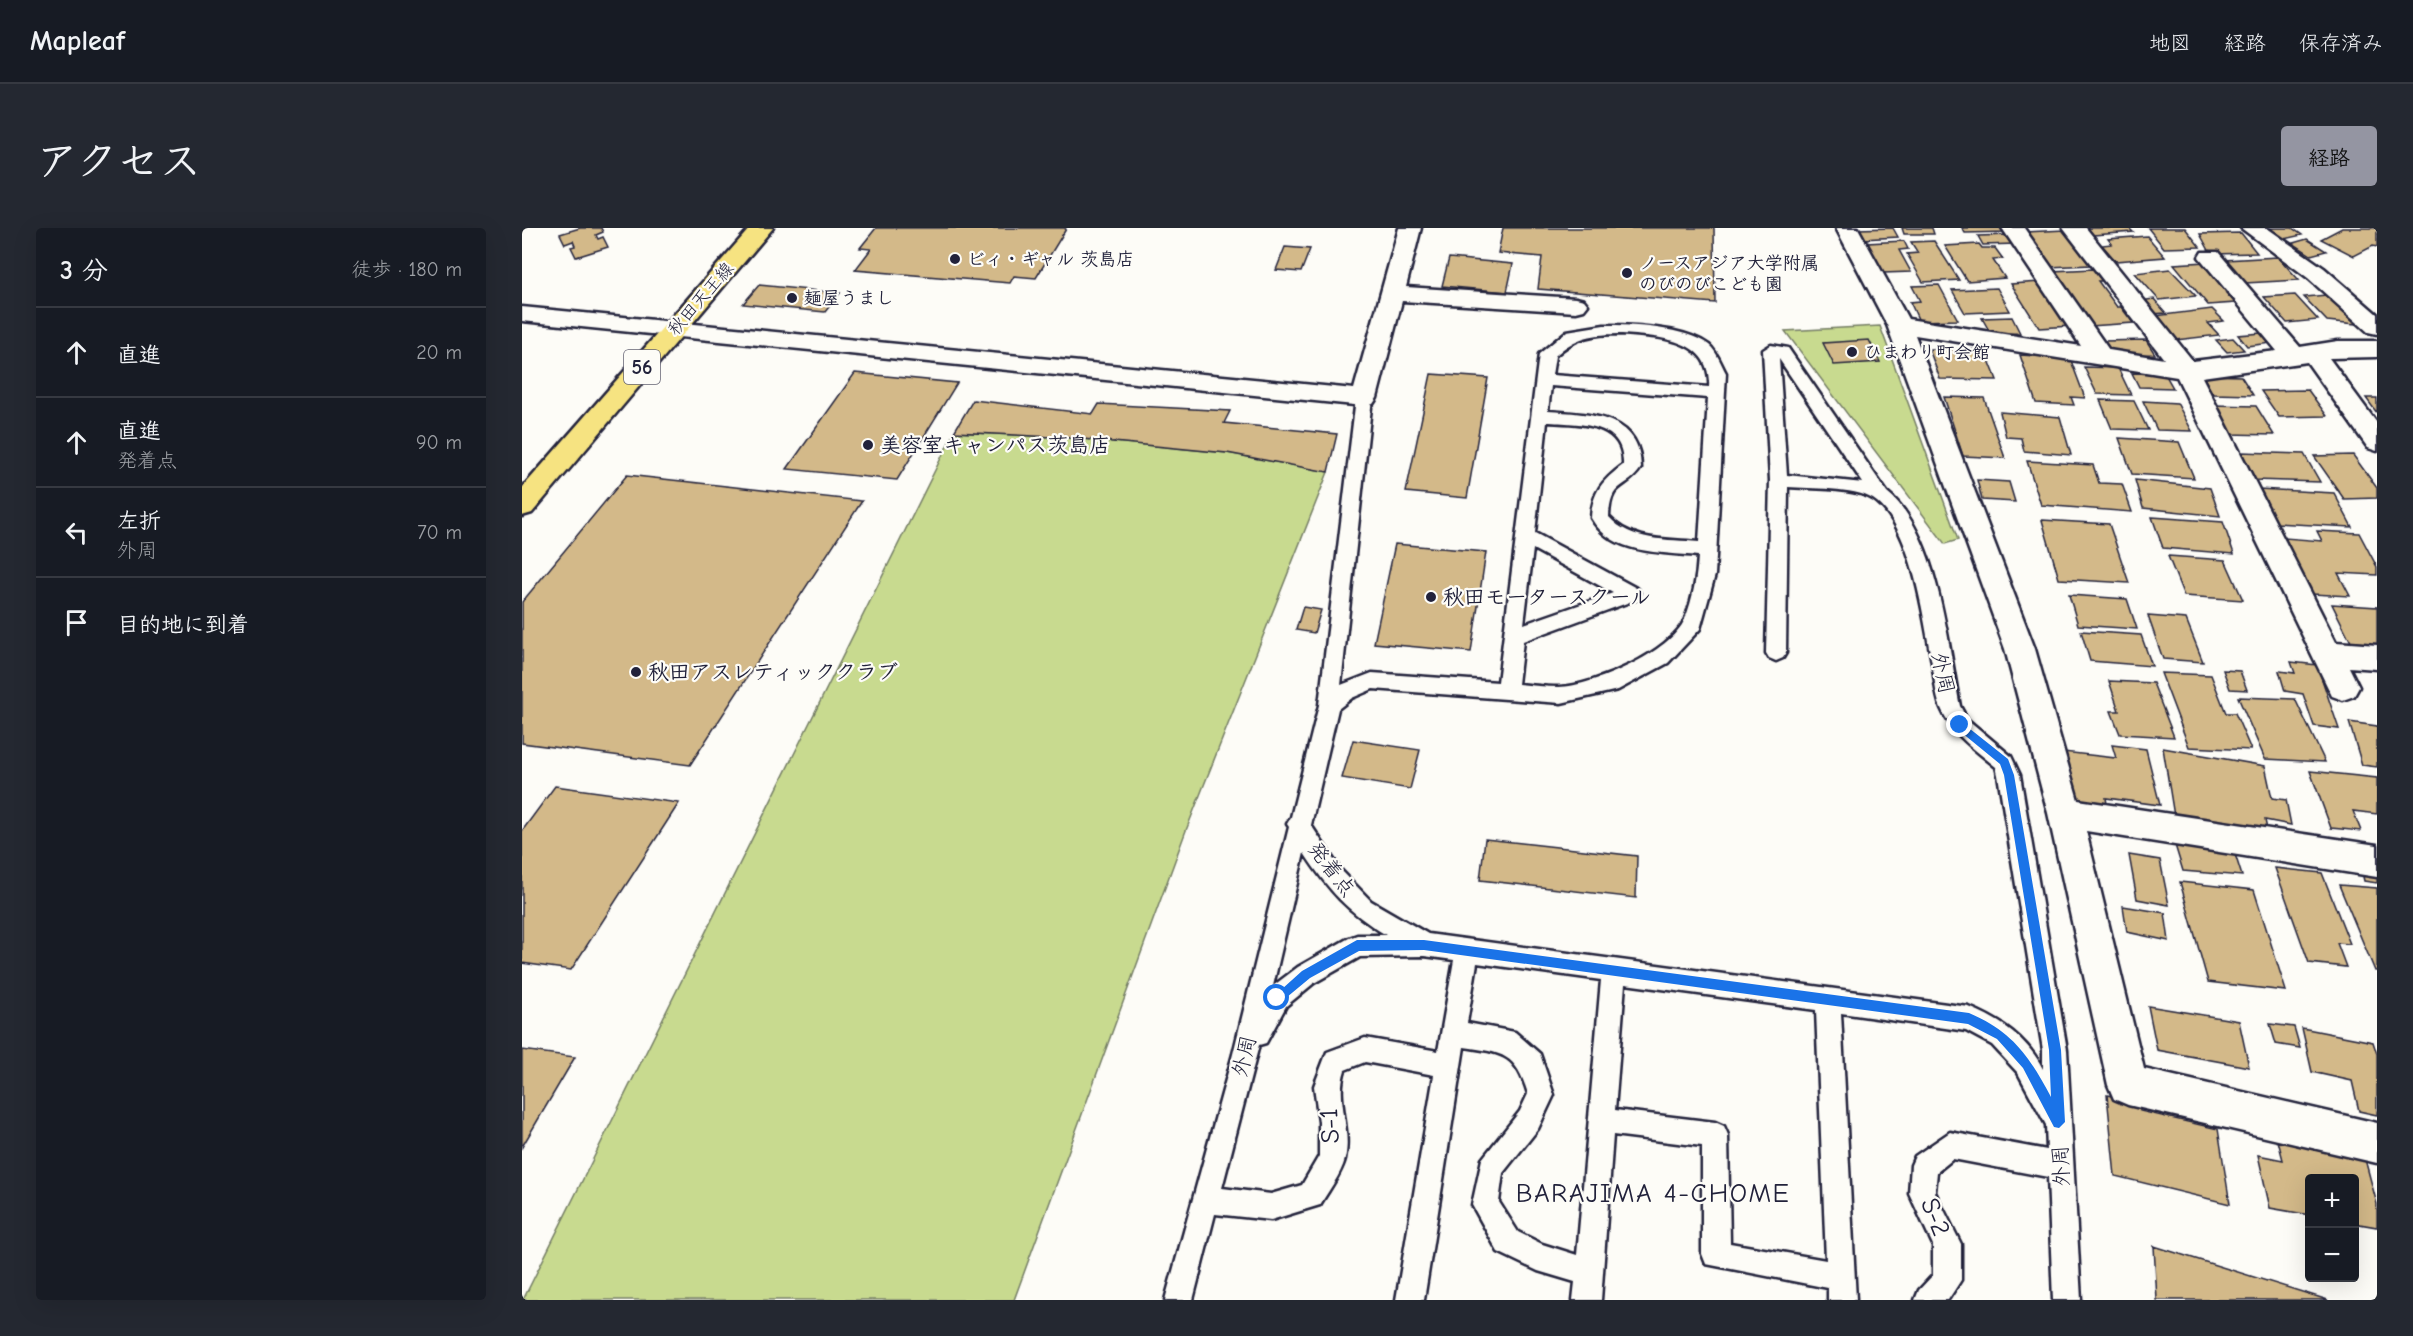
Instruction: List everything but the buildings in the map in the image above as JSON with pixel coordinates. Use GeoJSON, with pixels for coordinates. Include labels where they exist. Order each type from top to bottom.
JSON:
{"type":"FeatureCollection","features":[{"type":"Feature","properties":{"kind":"main road","name":"秋田天王線"},"geometry":{"type":"LineString","coordinates":[[522,506],[762,228]]}},
{"type":"Feature","properties":{"kind":"street"},"geometry":{"type":"LineString","coordinates":[[522,314],[1364,398],[1410,228]]}},
{"type":"Feature","properties":{"kind":"street"},"geometry":{"type":"LineString","coordinates":[[1847,228],[1899,325],[2020,648],[2065,813],[2128,1085],[2377,1143]]}},
{"type":"Feature","properties":{"kind":"street"},"geometry":{"type":"LineString","coordinates":[[2013,228],[2102,358]]}},
{"type":"Feature","properties":{"kind":"street"},"geometry":{"type":"LineString","coordinates":[[2074,228],[2186,370],[2343,687]]}},
{"type":"Feature","properties":{"kind":"street"},"geometry":{"type":"LineString","coordinates":[[2252,228],[2316,273],[2377,327]]}},
{"type":"Feature","properties":{"kind":"street"},"geometry":{"type":"LineString","coordinates":[[2210,257],[2303,355],[2377,442]]}},
{"type":"Feature","properties":{"kind":"street"},"geometry":{"type":"LineString","coordinates":[[1394,292],[1576,305]]}},
{"type":"Feature","properties":{"kind":"street"},"geometry":{"type":"LineString","coordinates":[[1899,325],[2186,370],[2235,366],[2338,349],[2377,349]]}},
{"type":"Feature","properties":{"kind":"street"},"geometry":{"type":"LineString","coordinates":[[2326,653],[2377,657]]}},
{"type":"Feature","properties":{"kind":"street"},"geometry":{"type":"LineString","coordinates":[[2065,813],[2377,861]]}},
{"type":"Feature","properties":{"kind":"lane"},"geometry":{"type":"LineString","coordinates":[[1329,705],[1345,692],[1372,681],[1507,691],[1561,695],[1611,684],[1661,658],[1693,624],[1706,575],[1718,374],[1705,349],[1673,335],[1638,331],[1580,331],[1563,339],[1547,354],[1507,691]]}},
{"type":"Feature","properties":{"kind":"lane"},"geometry":{"type":"LineString","coordinates":[[1776,653],[1779,480],[1771,350],[1782,351],[1880,495]]}},
{"type":"Feature","properties":{"kind":"lane"},"geometry":{"type":"LineString","coordinates":[[1545,380],[1717,393]]}},
{"type":"Feature","properties":{"kind":"lane","name":"外周"},"geometry":{"type":"LineString","coordinates":[[1179,1300],[1245,1054],[1298,824],[1329,705],[1364,398]]}},
{"type":"Feature","properties":{"kind":"lane"},"geometry":{"type":"LineString","coordinates":[[1540,416],[1593,420],[1615,429],[1628,440],[1635,454],[1632,468],[1612,482],[1600,498],[1600,518],[1613,533],[1634,542],[1708,550]]}},
{"type":"Feature","properties":{"kind":"lane","name":"外周"},"geometry":{"type":"LineString","coordinates":[[1779,480],[1848,486],[1880,495],[1898,509],[1918,556],[1950,706],[1960,725],[2004,762],[2009,775],[2055,1050],[2067,1300]]}},
{"type":"Feature","properties":{"kind":"lane"},"geometry":{"type":"LineString","coordinates":[[1514,636],[1631,594],[1526,536]]}},
{"type":"Feature","properties":{"kind":"lane","name":"発着点"},"geometry":{"type":"LineString","coordinates":[[1298,824],[1332,876],[1363,908],[1424,945],[1969,1019],[2001,1035],[2027,1064],[2059,1122]]}},
{"type":"Feature","properties":{"kind":"lane"},"geometry":{"type":"LineString","coordinates":[[1245,1054],[1277,998],[1306,975],[1357,945],[1424,945]]}},
{"type":"Feature","properties":{"kind":"lane"},"geometry":{"type":"LineString","coordinates":[[1410,1300],[1467,951]]}},
{"type":"Feature","properties":{"kind":"lane"},"geometry":{"type":"LineString","coordinates":[[1587,1300],[1614,971]]}},
{"type":"Feature","properties":{"kind":"lane"},"geometry":{"type":"LineString","coordinates":[[1602,1121],[1715,1135],[1716,1254],[1842,1289],[1828,1000]]}},
{"type":"Feature","properties":{"kind":"lane"},"geometry":{"type":"LineString","coordinates":[[1454,1034],[1506,1041],[1531,1063],[1541,1095],[1529,1120],[1491,1168],[1485,1204],[1508,1242],[1538,1257],[1589,1272]]}},
{"type":"Feature","properties":{"kind":"lane","name":"S-1"},"geometry":{"type":"LineString","coordinates":[[1206,1200],[1271,1207],[1311,1196],[1332,1158],[1332,1122],[1327,1086],[1336,1061],[1365,1050],[1448,1065]]}},
{"type":"Feature","properties":{"kind":"lane","name":"S-2"},"geometry":{"type":"LineString","coordinates":[[1929,1300],[1947,1280],[1947,1244],[1922,1193],[1924,1165],[1950,1145],[2061,1166]]}},
{"type":"Feature","properties":{"kind":"green space"},"geometry":{"type":"Polygon","coordinates":[[[1880,326],[1958,540],[1945,544],[1785,331],[1880,326]]]}},
{"type":"Feature","properties":{"kind":"green space"},"geometry":{"type":"Polygon","coordinates":[[[954,432],[1072,438],[1227,453],[1328,472],[1185,833],[1014,1300],[523,1300],[954,432]]]}},
{"type":"Feature","properties":{"kind":"place","name":"ビィ・ギャル 茨島店"},"geometry":{"type":"Point","coordinates":[955,259]}},
{"type":"Feature","properties":{"kind":"place","name":"ノースアジア大学附属 のびのびこども園"},"geometry":{"type":"Point","coordinates":[1627,273]}},
{"type":"Feature","properties":{"kind":"place","name":"麺屋うまし"},"geometry":{"type":"Point","coordinates":[792,298]}},
{"type":"Feature","properties":{"kind":"place","name":"ひまわり町会館"},"geometry":{"type":"Point","coordinates":[1852,352]}},
{"type":"Feature","properties":{"kind":"place","name":"美容室キャンパス茨島店"},"geometry":{"type":"Point","coordinates":[868,445]}},
{"type":"Feature","properties":{"kind":"place","name":"秋田モータースクール"},"geometry":{"type":"Point","coordinates":[1431,597]}},
{"type":"Feature","properties":{"kind":"place","name":"秋田アスレティッククラブ"},"geometry":{"type":"Point","coordinates":[636,672]}},
{"type":"Feature","properties":{"kind":"district","name":"BARAJIMA 4-CHOME"},"geometry":{"type":"Point","coordinates":[1653,1193]}},
{"type":"Feature","properties":{"kind":"route"},"geometry":{"type":"LineString","coordinates":[[1277,998],[1306,975],[1357,945],[1424,945],[1969,1019],[2001,1035],[2027,1064],[2059,1122],[2055,1050],[2009,775],[2004,762],[1960,725]]}}]}
